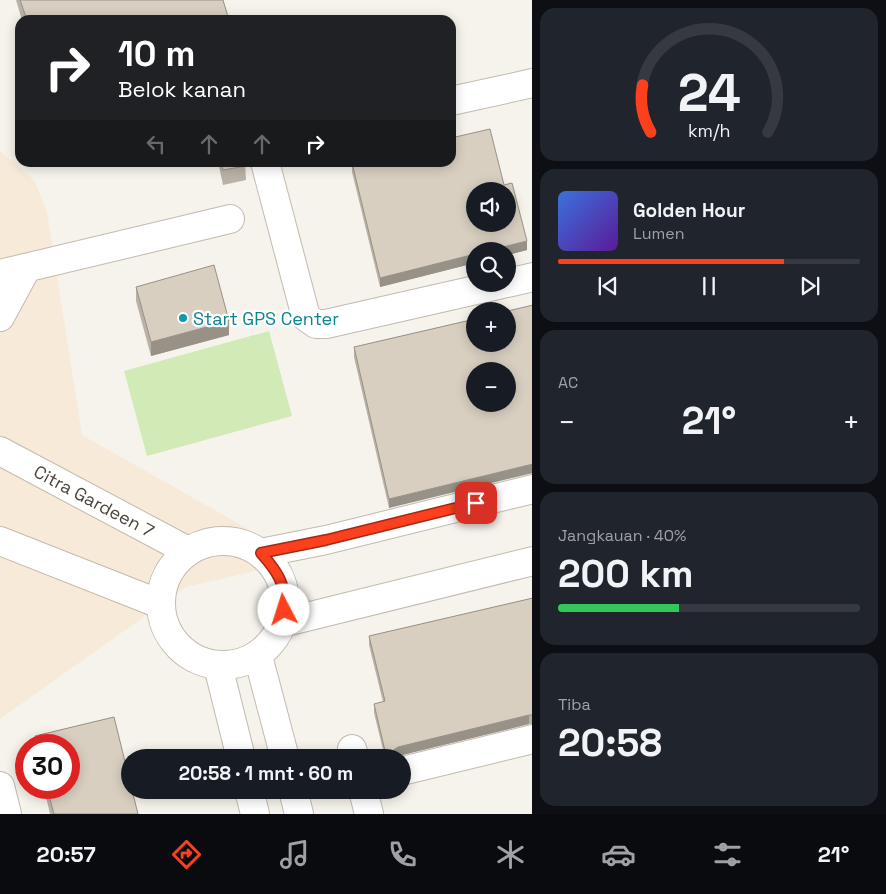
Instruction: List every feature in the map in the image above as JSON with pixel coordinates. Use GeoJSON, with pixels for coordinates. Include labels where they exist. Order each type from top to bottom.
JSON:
{"type":"FeatureCollection","features":[{"type":"Feature","properties":{"kind":"street"},"geometry":{"type":"LineString","coordinates":[[456,100],[532,83]]}},
{"type":"Feature","properties":{"kind":"street"},"geometry":{"type":"LineString","coordinates":[[266,167],[306,317],[316,324],[326,324],[467,292]]}},
{"type":"Feature","properties":{"kind":"street"},"geometry":{"type":"LineString","coordinates":[[0,274],[230,219]]}},
{"type":"Feature","properties":{"kind":"street"},"geometry":{"type":"LineString","coordinates":[[0,317],[26,269]]}},
{"type":"Feature","properties":{"kind":"street"},"geometry":{"type":"LineString","coordinates":[[516,280],[532,277]]}},
{"type":"Feature","properties":{"kind":"street","name":"Citra Gardeen 7"},"geometry":{"type":"LineString","coordinates":[[0,451],[188,551]]}},
{"type":"Feature","properties":{"kind":"street"},"geometry":{"type":"LineString","coordinates":[[261,553],[326,540],[532,489]]}},
{"type":"Feature","properties":{"kind":"street"},"geometry":{"type":"LineString","coordinates":[[0,541],[160,604]]}},
{"type":"Feature","properties":{"kind":"street"},"geometry":{"type":"LineString","coordinates":[[212,541],[238,542],[261,553],[278,572],[286,597],[282,623],[273,641],[258,656],[239,665],[218,666],[189,656],[168,633],[160,604],[167,574],[188,551],[212,541]]}},
{"type":"Feature","properties":{"kind":"street"},"geometry":{"type":"LineString","coordinates":[[282,623],[532,561]]}},
{"type":"Feature","properties":{"kind":"street"},"geometry":{"type":"LineString","coordinates":[[258,656],[283,749]]}},
{"type":"Feature","properties":{"kind":"street"},"geometry":{"type":"LineString","coordinates":[[218,666],[239,749]]}},
{"type":"Feature","properties":{"kind":"street"},"geometry":{"type":"LineString","coordinates":[[411,768],[532,739]]}},
{"type":"Feature","properties":{"kind":"street"},"geometry":{"type":"LineString","coordinates":[[0,786],[7,814]]}},
{"type":"Feature","properties":{"kind":"street"},"geometry":{"type":"LineString","coordinates":[[251,799],[255,814]]}},
{"type":"Feature","properties":{"kind":"street"},"geometry":{"type":"LineString","coordinates":[[295,799],[299,814]]}},
{"type":"Feature","properties":{"kind":"street"},"geometry":{"type":"LineString","coordinates":[[365,799],[368,814]]}},
{"type":"Feature","properties":{"kind":"shaded area"},"geometry":{"type":"Polygon","coordinates":[[[0,151],[15,164],[15,167],[19,167],[34,180],[47,212],[82,435],[303,560],[186,587],[0,719],[0,151]]]}},
{"type":"Feature","properties":{"kind":"green space"},"geometry":{"type":"Polygon","coordinates":[[[269,331],[292,416],[147,456],[124,371],[269,331]]]}},
{"type":"Feature","properties":{"kind":"building"},"geometry":{"type":"Polygon","coordinates":[[[20,0],[223,0],[228,15],[25,15],[20,0]]]}},
{"type":"Feature","properties":{"kind":"building"},"geometry":{"type":"Polygon","coordinates":[[[490,129],[503,182],[466,182],[466,232],[516,232],[516,198],[527,241],[516,244],[516,242],[466,242],[466,256],[380,278],[353,167],[456,167],[456,137],[490,129]]]}},
{"type":"Feature","properties":{"kind":"building"},"geometry":{"type":"Polygon","coordinates":[[[222,167],[240,167],[223,170],[222,167]]]}},
{"type":"Feature","properties":{"kind":"building","name":"Start GPS Center"},"geometry":{"type":"Polygon","coordinates":[[[214,265],[229,321],[151,342],[136,287],[214,265]]]}},
{"type":"Feature","properties":{"kind":"building"},"geometry":{"type":"Polygon","coordinates":[[[532,305],[532,464],[389,499],[354,347],[466,321],[466,352],[516,352],[516,309],[532,305]]]}},
{"type":"Feature","properties":{"kind":"building"},"geometry":{"type":"Polygon","coordinates":[[[532,598],[532,715],[395,749],[385,749],[374,704],[385,701],[369,636],[532,598]]]}},
{"type":"Feature","properties":{"kind":"building"},"geometry":{"type":"Polygon","coordinates":[[[114,717],[122,749],[121,799],[134,799],[138,814],[54,814],[50,799],[80,799],[80,734],[43,734],[114,717]]]}},
{"type":"Feature","properties":{"kind":"place","name":"Start GPS Center"},"geometry":{"type":"Point","coordinates":[183,318]}},
{"type":"Feature","properties":{"kind":"route"},"geometry":{"type":"LineString","coordinates":[[284,610],[286,597],[278,572],[261,553],[326,540],[476,503]]}}]}
